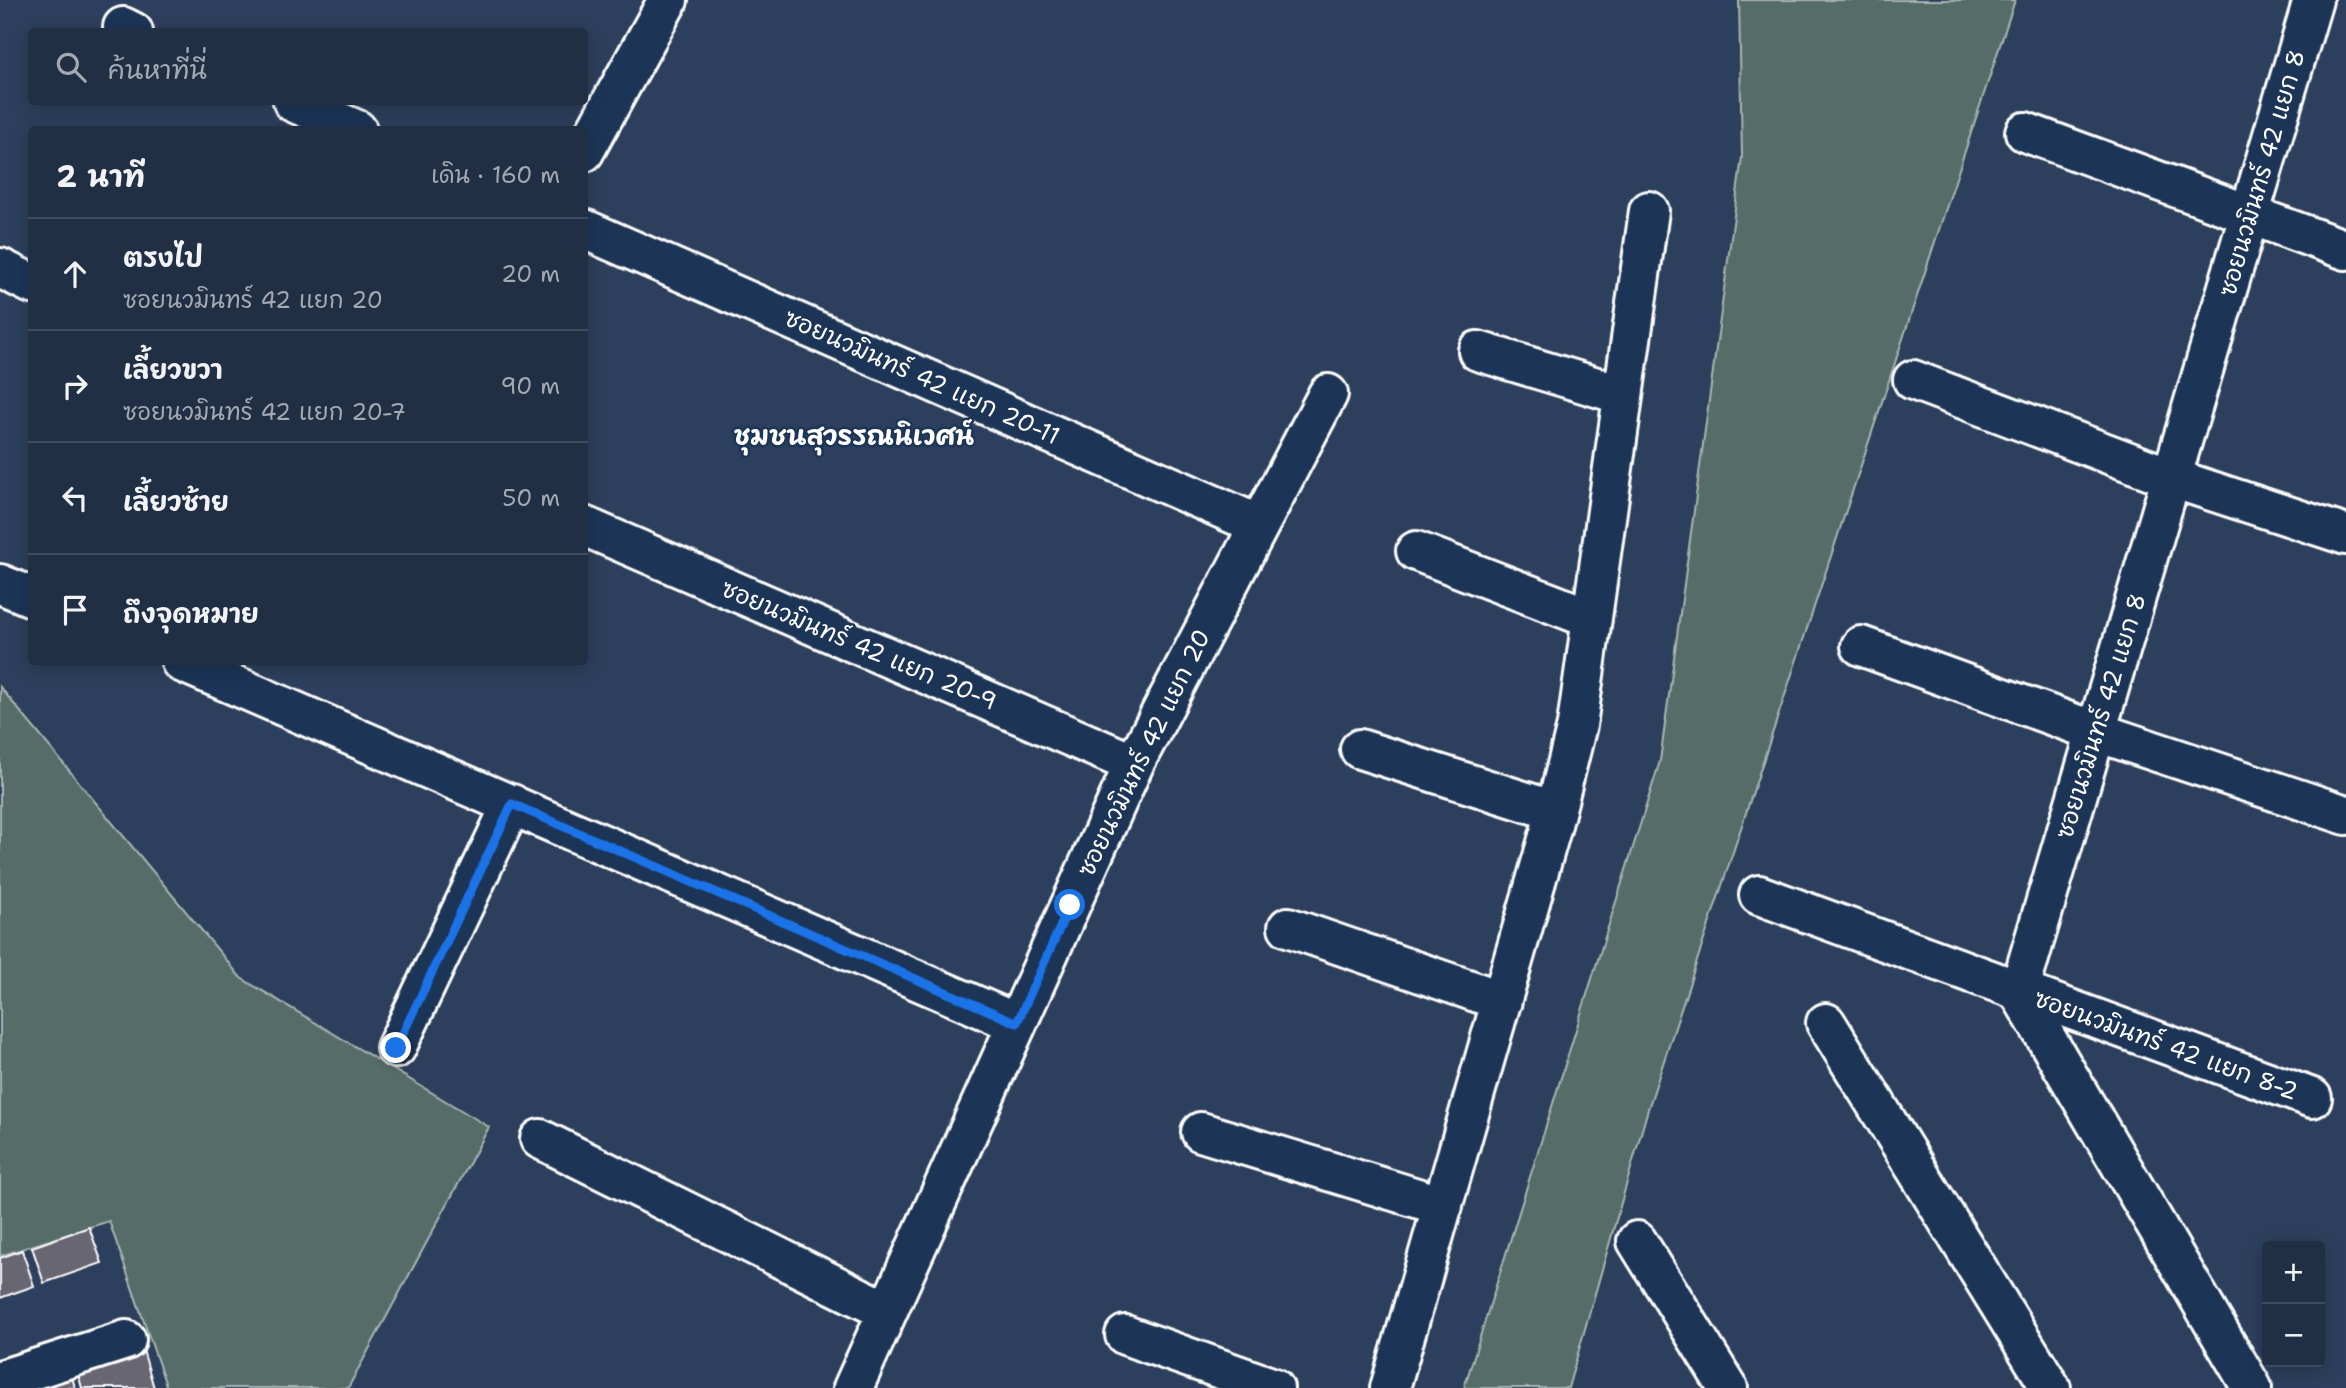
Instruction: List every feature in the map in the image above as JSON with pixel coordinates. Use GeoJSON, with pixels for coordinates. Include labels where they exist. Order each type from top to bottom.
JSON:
{"type":"FeatureCollection","features":[{"type":"Feature","properties":{"kind":"street"},"geometry":{"type":"LineString","coordinates":[[588,145],[668,0]]}},
{"type":"Feature","properties":{"kind":"street","name":"ซอยนวมินทร์ 42 แยก 8"},"geometry":{"type":"LineString","coordinates":[[2019,992],[2313,0]]}},
{"type":"Feature","properties":{"kind":"street"},"geometry":{"type":"LineString","coordinates":[[300,105],[348,126]]}},
{"type":"Feature","properties":{"kind":"street"},"geometry":{"type":"LineString","coordinates":[[2025,132],[2346,250]]}},
{"type":"Feature","properties":{"kind":"street"},"geometry":{"type":"LineString","coordinates":[[1390,1388],[1502,1001],[1577,725],[1649,211]]}},
{"type":"Feature","properties":{"kind":"street","name":"ซอยนวมินทร์ 42 แยก 20-11"},"geometry":{"type":"LineString","coordinates":[[588,231],[1259,525]]}},
{"type":"Feature","properties":{"kind":"street"},"geometry":{"type":"LineString","coordinates":[[0,268],[28,282]]}},
{"type":"Feature","properties":{"kind":"street"},"geometry":{"type":"LineString","coordinates":[[1478,351],[1623,395]]}},
{"type":"Feature","properties":{"kind":"street"},"geometry":{"type":"LineString","coordinates":[[1913,380],[2172,478],[2346,535]]}},
{"type":"Feature","properties":{"kind":"street","name":"ซอยนวมินทร์ 42 แยก 20"},"geometry":{"type":"LineString","coordinates":[[853,1388],[1134,764],[1328,394]]}},
{"type":"Feature","properties":{"kind":"street","name":"ซอยนวมินทร์ 42 แยก 20-9"},"geometry":{"type":"LineString","coordinates":[[588,528],[1134,764]]}},
{"type":"Feature","properties":{"kind":"street"},"geometry":{"type":"LineString","coordinates":[[1416,551],[1592,619]]}},
{"type":"Feature","properties":{"kind":"street"},"geometry":{"type":"LineString","coordinates":[[0,584],[28,595]]}},
{"type":"Feature","properties":{"kind":"street"},"geometry":{"type":"LineString","coordinates":[[1861,646],[2097,732],[2346,816]]}},
{"type":"Feature","properties":{"kind":"street"},"geometry":{"type":"LineString","coordinates":[[188,665],[1017,1023]]}},
{"type":"Feature","properties":{"kind":"street"},"geometry":{"type":"LineString","coordinates":[[1360,749],[1555,811]]}},
{"type":"Feature","properties":{"kind":"street"},"geometry":{"type":"LineString","coordinates":[[396,1048],[512,804]]}},
{"type":"Feature","properties":{"kind":"street","name":"ซอยนวมินทร์ 42 แยก 8-2"},"geometry":{"type":"LineString","coordinates":[[1759,895],[2312,1098]]}},
{"type":"Feature","properties":{"kind":"street"},"geometry":{"type":"LineString","coordinates":[[1288,927],[1502,1001]]}},
{"type":"Feature","properties":{"kind":"street"},"geometry":{"type":"LineString","coordinates":[[2019,992],[2252,1388]]}},
{"type":"Feature","properties":{"kind":"street"},"geometry":{"type":"LineString","coordinates":[[1826,1023],[2051,1388]]}},
{"type":"Feature","properties":{"kind":"street"},"geometry":{"type":"LineString","coordinates":[[1201,1132],[1443,1206]]}},
{"type":"Feature","properties":{"kind":"street"},"geometry":{"type":"LineString","coordinates":[[540,1139],[887,1311]]}},
{"type":"Feature","properties":{"kind":"street"},"geometry":{"type":"LineString","coordinates":[[1637,1241],[1728,1388]]}},
{"type":"Feature","properties":{"kind":"street"},"geometry":{"type":"LineString","coordinates":[[1125,1335],[1274,1388]]}},
{"type":"Feature","properties":{"kind":"street"},"geometry":{"type":"LineString","coordinates":[[0,1380],[127,1340]]}},
{"type":"Feature","properties":{"kind":"green space"},"geometry":{"type":"Polygon","coordinates":[[[1739,0],[2015,0],[1648,1109],[1568,1388],[1464,1388],[1660,761],[1742,157],[1739,0]]]}},
{"type":"Feature","properties":{"kind":"green space"},"geometry":{"type":"Polygon","coordinates":[[[0,687],[241,978],[489,1127],[348,1388],[167,1388],[109,1221],[0,1256],[0,687]]]}},
{"type":"Feature","properties":{"kind":"building"},"geometry":{"type":"Polygon","coordinates":[[[89,1227],[102,1263],[44,1283],[32,1247],[89,1227]]]}},
{"type":"Feature","properties":{"kind":"building"},"geometry":{"type":"Polygon","coordinates":[[[22,1250],[34,1286],[0,1298],[0,1258],[22,1250]]]}},
{"type":"Feature","properties":{"kind":"building"},"geometry":{"type":"Polygon","coordinates":[[[143,1350],[154,1388],[82,1388],[77,1370],[143,1350]]]}},
{"type":"Feature","properties":{"kind":"building"},"geometry":{"type":"Polygon","coordinates":[[[71,1373],[75,1388],[18,1388],[71,1373]]]}},
{"type":"Feature","properties":{"kind":"district","name":"ชุมชนสุวรรณนิเวศน์"},"geometry":{"type":"Point","coordinates":[854,436]}},
{"type":"Feature","properties":{"kind":"route"},"geometry":{"type":"LineString","coordinates":[[396,1048],[512,804],[1017,1023],[1070,905]]}}]}
